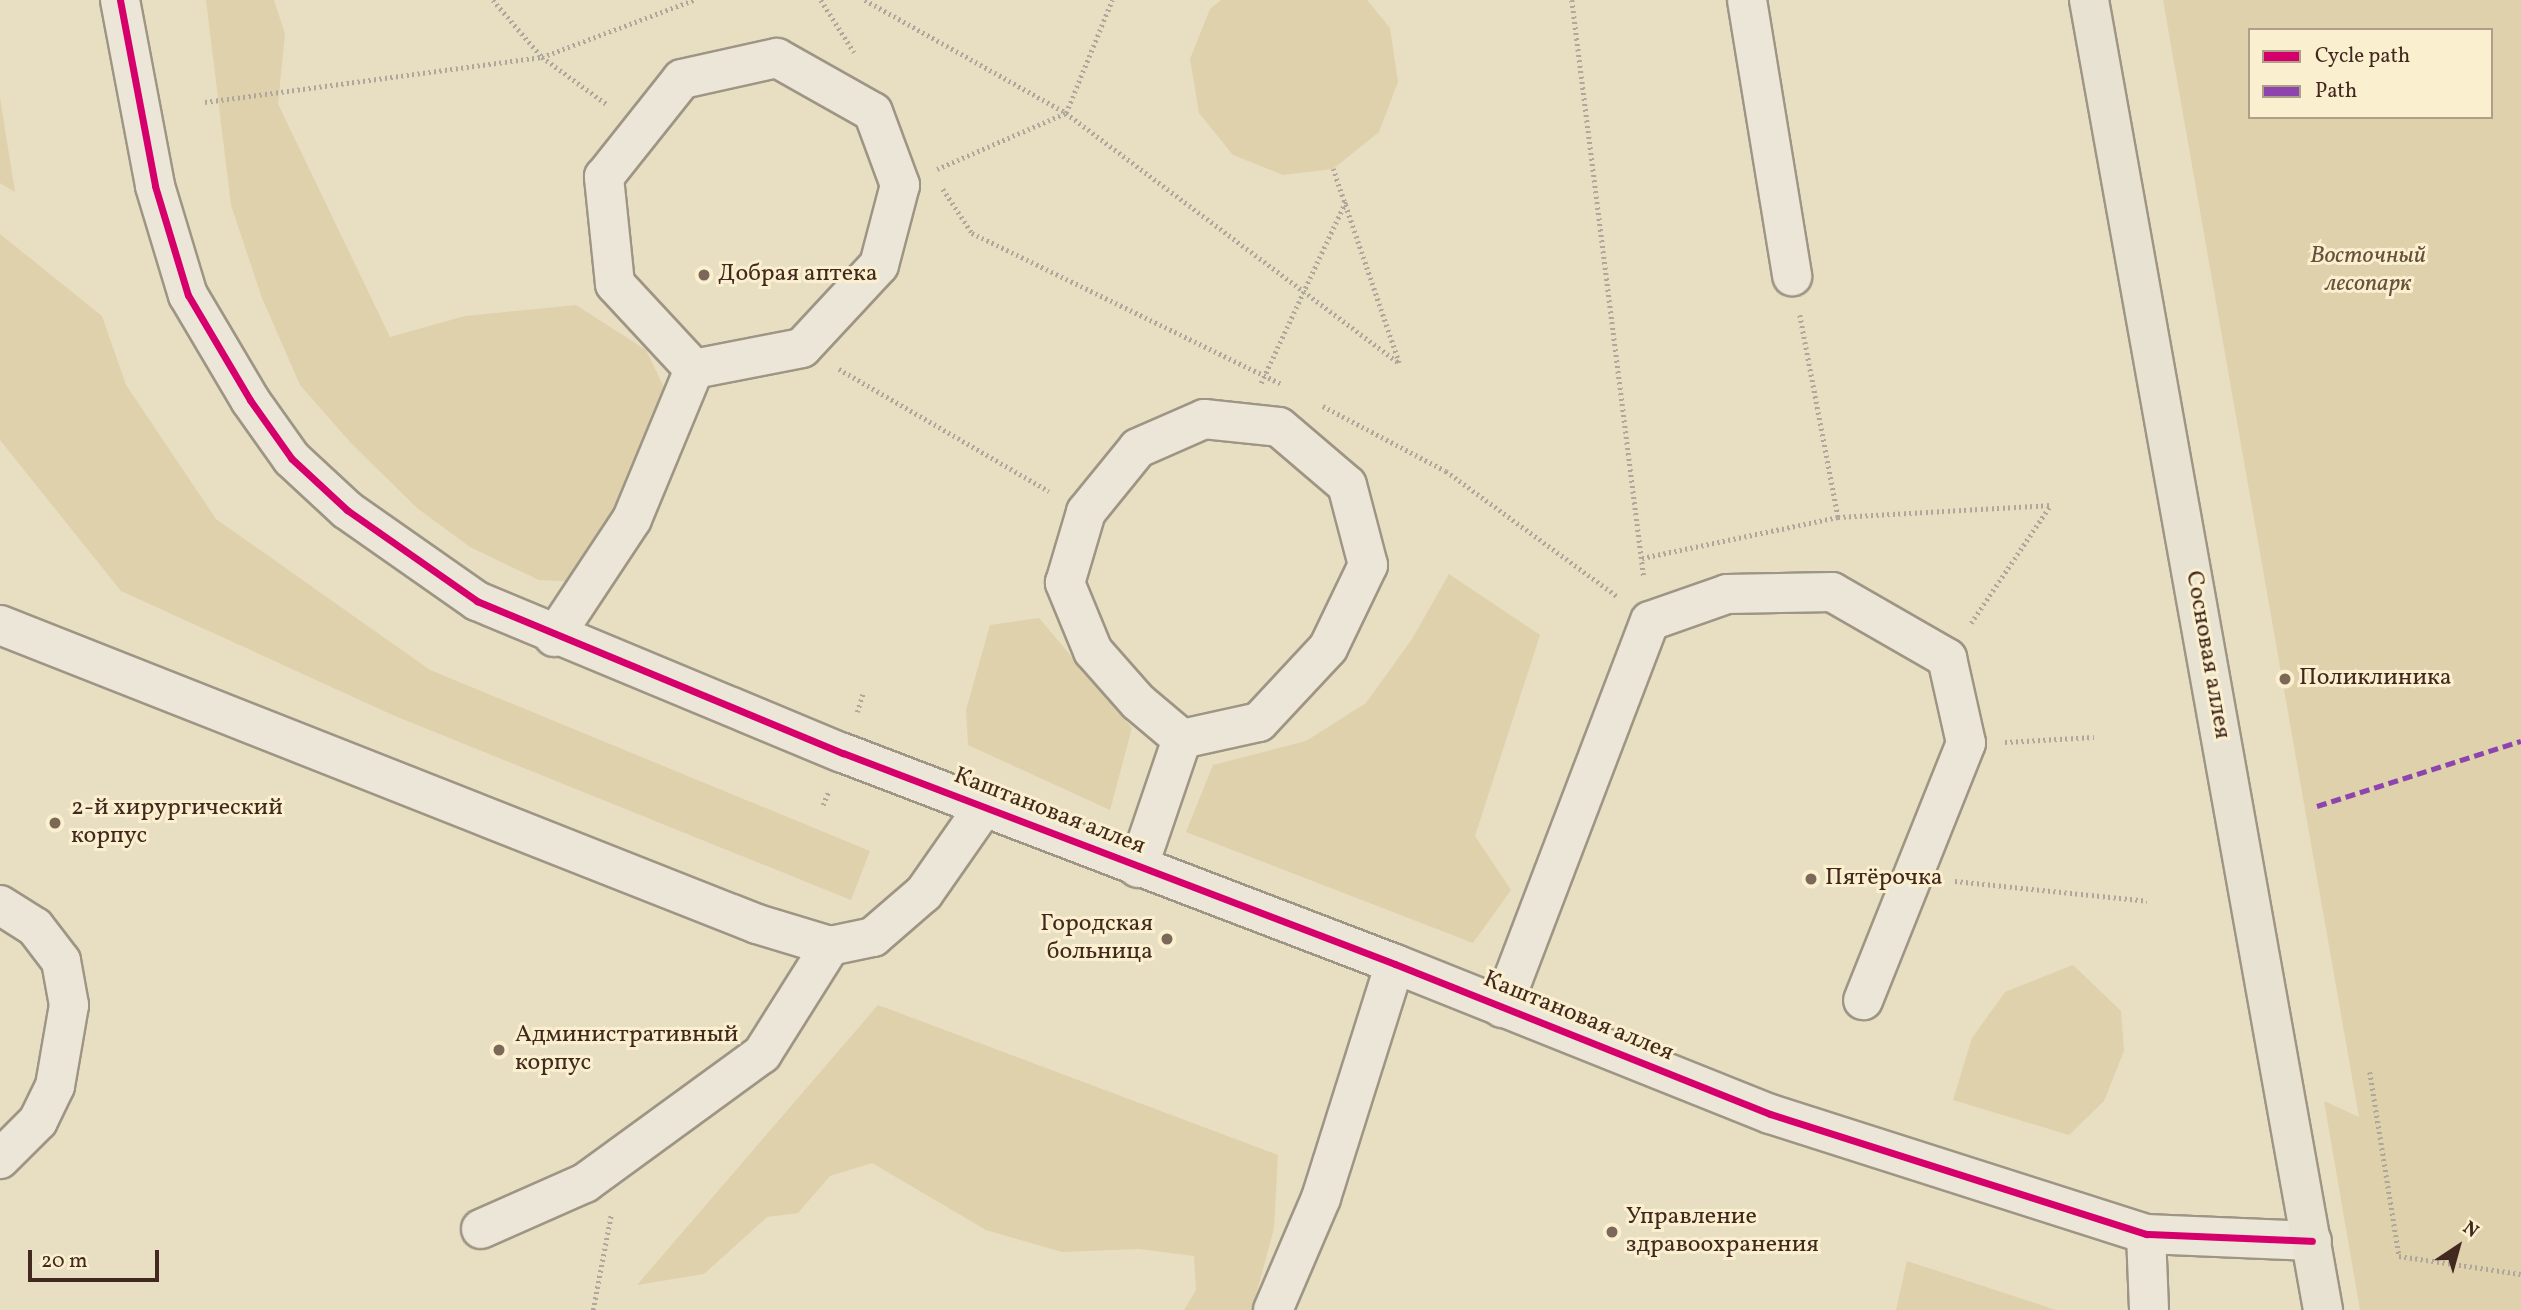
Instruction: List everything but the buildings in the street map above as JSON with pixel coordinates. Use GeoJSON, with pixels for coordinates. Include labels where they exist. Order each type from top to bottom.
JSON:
{"type":"FeatureCollection","features":[{"type":"Feature","properties":{"kind":"main road","name":"Сосновая аллея"},"geometry":{"type":"LineString","coordinates":[[2089,0],[2323,1310]]}},
{"type":"Feature","properties":{"kind":"street","name":"Каштановая аллея"},"geometry":{"type":"LineString","coordinates":[[120,0],[155,186],[188,295],[250,400],[292,459],[347,510],[477,601],[554,637],[831,747],[1138,868],[1395,964],[1770,1114],[2146,1234],[2312,1241]]}},
{"type":"Feature","properties":{"kind":"street"},"geometry":{"type":"LineString","coordinates":[[1747,0],[1792,276]]}},
{"type":"Feature","properties":{"kind":"street"},"geometry":{"type":"LineString","coordinates":[[777,58],[873,112],[901,185],[879,265],[802,348],[694,369],[615,284],[604,177],[682,79],[777,58]]}},
{"type":"Feature","properties":{"kind":"street"},"geometry":{"type":"LineString","coordinates":[[554,637],[632,519],[694,369]]}},
{"type":"Feature","properties":{"kind":"street"},"geometry":{"type":"LineString","coordinates":[[1203,419],[1279,427],[1347,485],[1368,565],[1328,648],[1259,722],[1182,739],[1138,702],[1093,651],[1065,583],[1086,512],[1138,448],[1203,419]]}},
{"type":"Feature","properties":{"kind":"street"},"geometry":{"type":"LineString","coordinates":[[1503,1009],[1650,621],[1727,594],[1832,592],[1947,658],[1966,743],[1863,1000]]}},
{"type":"Feature","properties":{"kind":"street"},"geometry":{"type":"LineString","coordinates":[[0,625],[757,924],[830,946],[873,937],[924,893],[984,807]]}},
{"type":"Feature","properties":{"kind":"street"},"geometry":{"type":"LineString","coordinates":[[1138,868],[1182,739]]}},
{"type":"Feature","properties":{"kind":"street"},"geometry":{"type":"LineString","coordinates":[[0,905],[34,927],[61,961],[69,1005],[55,1086],[38,1121],[0,1159]]}},
{"type":"Feature","properties":{"kind":"street"},"geometry":{"type":"LineString","coordinates":[[481,1229],[585,1183],[762,1054],[830,946]]}},
{"type":"Feature","properties":{"kind":"street"},"geometry":{"type":"LineString","coordinates":[[1273,1310],[1321,1198],[1395,964]]}},
{"type":"Feature","properties":{"kind":"street"},"geometry":{"type":"LineString","coordinates":[[2146,1234],[2149,1310]]}},
{"type":"Feature","properties":{"kind":"path"},"geometry":{"type":"LineString","coordinates":[[493,0],[542,57],[642,129]]}},
{"type":"Feature","properties":{"kind":"path"},"geometry":{"type":"LineString","coordinates":[[205,102],[542,57],[694,0]]}},
{"type":"Feature","properties":{"kind":"path"},"geometry":{"type":"LineString","coordinates":[[821,0],[856,54]]}},
{"type":"Feature","properties":{"kind":"path"},"geometry":{"type":"LineString","coordinates":[[865,0],[1066,113],[1399,363],[1333,169]]}},
{"type":"Feature","properties":{"kind":"path"},"geometry":{"type":"LineString","coordinates":[[1111,0],[1066,113],[931,172],[972,233],[1289,388]]}},
{"type":"Feature","properties":{"kind":"path"},"geometry":{"type":"LineString","coordinates":[[1572,0],[1650,621]]}},
{"type":"Feature","properties":{"kind":"path"},"geometry":{"type":"LineString","coordinates":[[1237,423],[1265,375],[1301,291],[1346,201]]}},
{"type":"Feature","properties":{"kind":"path"},"geometry":{"type":"LineString","coordinates":[[1792,276],[1838,517]]}},
{"type":"Feature","properties":{"kind":"path"},"geometry":{"type":"LineString","coordinates":[[802,348],[1086,512]]}},
{"type":"Feature","properties":{"kind":"path"},"geometry":{"type":"LineString","coordinates":[[1314,401],[1446,471],[1650,621]]}},
{"type":"Feature","properties":{"kind":"path"},"geometry":{"type":"LineString","coordinates":[[1642,558],[1838,517],[2051,505],[1947,658]]}},
{"type":"Feature","properties":{"kind":"path"},"geometry":{"type":"LineString","coordinates":[[1966,743],[2094,737]]}},
{"type":"Feature","properties":{"kind":"path"},"geometry":{"type":"LineString","coordinates":[[1913,876],[2147,901]]}},
{"type":"Feature","properties":{"kind":"path"},"geometry":{"type":"LineString","coordinates":[[2370,1073],[2399,1256],[2521,1273]]}},
{"type":"Feature","properties":{"kind":"path"},"geometry":{"type":"LineString","coordinates":[[593,1310],[622,1156]]}},
{"type":"Feature","properties":{"kind":"green space"},"geometry":{"type":"Polygon","coordinates":[[[206,0],[274,0],[285,34],[278,104],[390,337],[465,316],[576,305],[646,350],[674,408],[586,582],[539,580],[470,547],[417,508],[351,443],[300,385],[262,298],[231,205],[206,0]]]}},
{"type":"Feature","properties":{"kind":"green space"},"geometry":{"type":"Polygon","coordinates":[[[1221,0],[1367,0],[1390,28],[1398,82],[1379,132],[1333,169],[1283,175],[1233,155],[1199,113],[1190,59],[1210,9],[1221,0]]]}},
{"type":"Feature","properties":{"kind":"green space","name":"Восточный лесопарк"},"geometry":{"type":"Polygon","coordinates":[[[2163,0],[2521,0],[2521,1310],[2360,1310],[2324,1101],[2359,1117],[2163,0]]]}},
{"type":"Feature","properties":{"kind":"green space"},"geometry":{"type":"Polygon","coordinates":[[[0,98],[15,192],[0,183],[0,98]]]}},
{"type":"Feature","properties":{"kind":"green space"},"geometry":{"type":"Polygon","coordinates":[[[0,234],[102,316],[126,385],[216,519],[430,670],[870,851],[851,900],[395,716],[121,591],[0,440],[0,234]]]}},
{"type":"Feature","properties":{"kind":"green space"},"geometry":{"type":"Polygon","coordinates":[[[1449,574],[1540,635],[1475,836],[1511,890],[1473,943],[1186,832],[1213,765],[1306,741],[1366,703],[1412,639],[1449,574]]]}},
{"type":"Feature","properties":{"kind":"green space"},"geometry":{"type":"Polygon","coordinates":[[[1039,618],[1132,728],[1110,810],[968,745],[966,710],[990,625],[1039,618]]]}},
{"type":"Feature","properties":{"kind":"green space"},"geometry":{"type":"Polygon","coordinates":[[[2073,965],[2121,1011],[2124,1051],[2104,1101],[2069,1135],[1953,1100],[1972,1038],[2005,992],[2073,965]]]}},
{"type":"Feature","properties":{"kind":"green space"},"geometry":{"type":"Polygon","coordinates":[[[878,1005],[1278,1155],[1274,1228],[1252,1310],[1184,1310],[1196,1290],[1194,1256],[1139,1249],[1062,1252],[986,1230],[872,1163],[830,1176],[798,1213],[767,1217],[704,1274],[637,1285],[878,1005]]]}},
{"type":"Feature","properties":{"kind":"green space"},"geometry":{"type":"Polygon","coordinates":[[[1907,1261],[2056,1310],[1896,1310],[1907,1261]]]}},
{"type":"Feature","properties":{"kind":"marked path"},"geometry":{"type":"LineString","coordinates":[[2317,806],[2521,741]]}},
{"type":"Feature","properties":{"kind":"cycle path"},"geometry":{"type":"LineString","coordinates":[[120,0],[155,186],[188,295],[250,400],[292,459],[347,510],[477,601],[843,753],[1395,964],[1770,1114],[2146,1234],[2312,1241]]}},
{"type":"Feature","properties":{"kind":"place","name":"Добрая аптека"},"geometry":{"type":"Point","coordinates":[704,275]}},
{"type":"Feature","properties":{"kind":"place","name":"Поликлиника"},"geometry":{"type":"Point","coordinates":[2285,679]}},
{"type":"Feature","properties":{"kind":"place","name":"2-й хирургический корпус"},"geometry":{"type":"Point","coordinates":[55,823]}},
{"type":"Feature","properties":{"kind":"place","name":"Пятёрочка"},"geometry":{"type":"Point","coordinates":[1811,879]}},
{"type":"Feature","properties":{"kind":"place","name":"Городская больница"},"geometry":{"type":"Point","coordinates":[1167,939]}},
{"type":"Feature","properties":{"kind":"place","name":"Административный корпус"},"geometry":{"type":"Point","coordinates":[499,1050]}},
{"type":"Feature","properties":{"kind":"place","name":"Управление здравоохранения"},"geometry":{"type":"Point","coordinates":[1612,1232]}}]}
